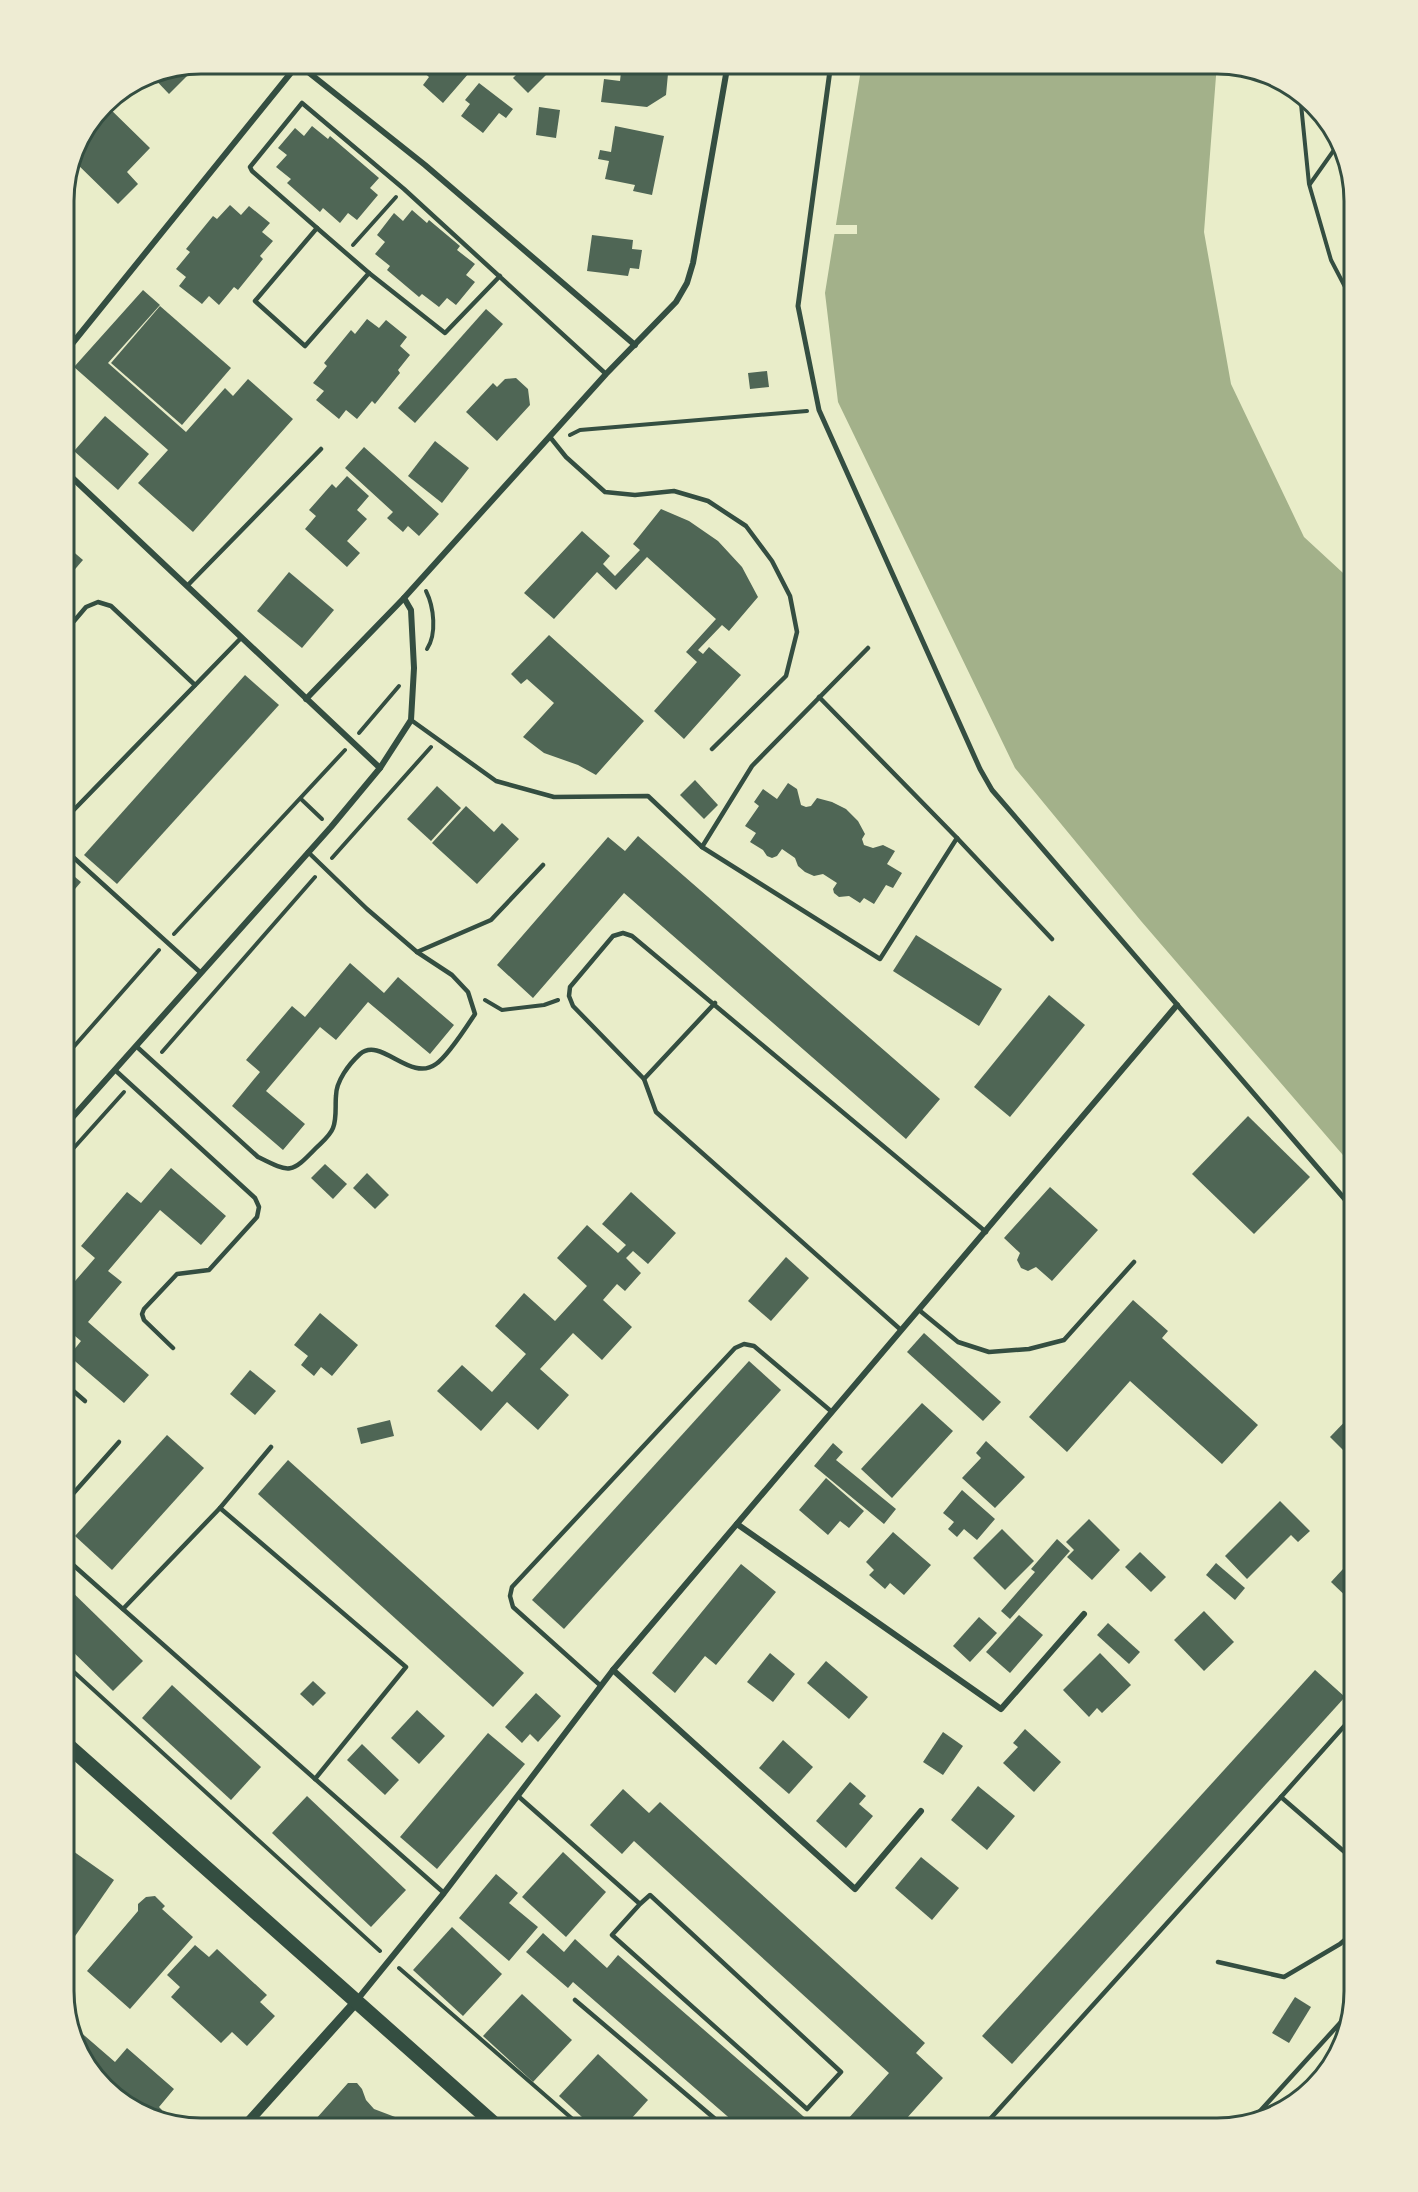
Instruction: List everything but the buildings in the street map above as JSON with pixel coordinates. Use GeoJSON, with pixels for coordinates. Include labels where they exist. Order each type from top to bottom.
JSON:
{"type":"FeatureCollection","features":[{"type":"Feature","properties":{"kind":"main road"},"geometry":{"type":"LineString","coordinates":[[74,1751],[488,2118]]}},
{"type":"Feature","properties":{"kind":"street"},"geometry":{"type":"LineString","coordinates":[[74,341],[289,74]]}},
{"type":"Feature","properties":{"kind":"street"},"geometry":{"type":"LineString","coordinates":[[310,74],[425,165],[635,345]]}},
{"type":"Feature","properties":{"kind":"street"},"geometry":{"type":"LineString","coordinates":[[306,699],[404,598],[606,375],[676,302],[687,283],[693,263],[726,74]]}},
{"type":"Feature","properties":{"kind":"street"},"geometry":{"type":"LineString","coordinates":[[830,74],[798,306],[819,410],[980,769],[992,790],[1344,1198]]}},
{"type":"Feature","properties":{"kind":"street"},"geometry":{"type":"LineString","coordinates":[[74,479],[380,768]]}},
{"type":"Feature","properties":{"kind":"street"},"geometry":{"type":"LineString","coordinates":[[74,1116],[380,768],[411,720],[414,668],[411,610],[404,598]]}},
{"type":"Feature","properties":{"kind":"street"},"geometry":{"type":"LineString","coordinates":[[252,2118],[356,2002],[390,1960],[444,1893],[613,1670],[1177,1005]]}},
{"type":"Feature","properties":{"kind":"street"},"geometry":{"type":"LineString","coordinates":[[737,1524],[1001,1709],[1084,1614]]}},
{"type":"Feature","properties":{"kind":"street"},"geometry":{"type":"LineString","coordinates":[[613,1670],[855,1888],[921,1811]]}},
{"type":"Feature","properties":{"kind":"lane"},"geometry":{"type":"LineString","coordinates":[[500,276],[445,333],[369,273],[250,167],[302,103],[404,189],[500,276],[606,375]]}},
{"type":"Feature","properties":{"kind":"lane"},"geometry":{"type":"LineString","coordinates":[[317,228],[255,301],[305,346],[369,273]]}},
{"type":"Feature","properties":{"kind":"lane"},"geometry":{"type":"LineString","coordinates":[[550,437],[605,492],[635,495],[674,491],[708,501],[746,526],[772,561],[790,596],[797,632],[786,676],[712,748]]}},
{"type":"Feature","properties":{"kind":"lane"},"geometry":{"type":"LineString","coordinates":[[186,586],[321,449]]}},
{"type":"Feature","properties":{"kind":"lane"},"geometry":{"type":"LineString","coordinates":[[74,622],[86,608],[98,602],[111,606],[195,685]]}},
{"type":"Feature","properties":{"kind":"lane"},"geometry":{"type":"LineString","coordinates":[[74,810],[241,638]]}},
{"type":"Feature","properties":{"kind":"lane"},"geometry":{"type":"LineString","coordinates":[[702,847],[752,766],[868,648]]}},
{"type":"Feature","properties":{"kind":"lane"},"geometry":{"type":"LineString","coordinates":[[819,698],[957,838],[1052,939]]}},
{"type":"Feature","properties":{"kind":"lane"},"geometry":{"type":"LineString","coordinates":[[411,720],[496,781],[554,797],[648,796],[702,847],[880,958],[957,838]]}},
{"type":"Feature","properties":{"kind":"lane"},"geometry":{"type":"LineString","coordinates":[[136,1046],[258,1158],[280,1168],[291,1169],[299,1166],[330,1133],[335,1120],[337,1085],[361,1053],[368,1049],[377,1050],[414,1068],[425,1069],[437,1064],[467,1028],[475,1014],[468,992],[452,975],[417,952],[367,909],[308,852]]}},
{"type":"Feature","properties":{"kind":"lane"},"geometry":{"type":"LineString","coordinates":[[74,858],[201,973]]}},
{"type":"Feature","properties":{"kind":"lane"},"geometry":{"type":"LineString","coordinates":[[417,952],[491,920],[543,865]]}},
{"type":"Feature","properties":{"kind":"lane"},"geometry":{"type":"LineString","coordinates":[[901,1330],[656,1112],[644,1079],[573,1006],[569,996],[570,987],[613,936],[623,933],[632,936],[715,1003],[986,1232]]}},
{"type":"Feature","properties":{"kind":"lane"},"geometry":{"type":"LineString","coordinates":[[644,1079],[715,1003]]}},
{"type":"Feature","properties":{"kind":"lane"},"geometry":{"type":"LineString","coordinates":[[115,1070],[255,1198],[259,1207],[257,1217],[209,1270],[177,1274],[144,1309],[142,1314],[144,1320],[173,1348]]}},
{"type":"Feature","properties":{"kind":"lane"},"geometry":{"type":"LineString","coordinates":[[919,1310],[958,1342],[989,1352],[1029,1349],[1064,1340],[1134,1262]]}},
{"type":"Feature","properties":{"kind":"lane"},"geometry":{"type":"LineString","coordinates":[[602,1686],[513,1607],[510,1596],[512,1587],[735,1348],[744,1344],[754,1346],[832,1412]]}},
{"type":"Feature","properties":{"kind":"lane"},"geometry":{"type":"LineString","coordinates":[[74,1392],[85,1401]]}},
{"type":"Feature","properties":{"kind":"lane"},"geometry":{"type":"LineString","coordinates":[[74,1493],[119,1442]]}},
{"type":"Feature","properties":{"kind":"lane"},"geometry":{"type":"LineString","coordinates":[[123,1609],[220,1508],[271,1447]]}},
{"type":"Feature","properties":{"kind":"lane"},"geometry":{"type":"LineString","coordinates":[[220,1508],[406,1667],[315,1779]]}},
{"type":"Feature","properties":{"kind":"lane"},"geometry":{"type":"LineString","coordinates":[[74,1566],[444,1893]]}},
{"type":"Feature","properties":{"kind":"lane"},"geometry":{"type":"LineString","coordinates":[[991,2118],[1344,1726]]}},
{"type":"Feature","properties":{"kind":"lane"},"geometry":{"type":"LineString","coordinates":[[518,1796],[640,1904]]}},
{"type":"Feature","properties":{"kind":"lane"},"geometry":{"type":"LineString","coordinates":[[1281,1797],[1344,1851]]}},
{"type":"Feature","properties":{"kind":"lane"},"geometry":{"type":"LineString","coordinates":[[650,1895],[841,2072],[807,2109],[612,1935],[640,1904],[650,1895]]}},
{"type":"Feature","properties":{"kind":"lane"},"geometry":{"type":"LineString","coordinates":[[1218,1962],[1284,1977],[1344,1941]]}},
{"type":"Feature","properties":{"kind":"lane"},"geometry":{"type":"LineString","coordinates":[[575,2000],[714,2118]]}},
{"type":"Feature","properties":{"kind":"lane"},"geometry":{"type":"LineString","coordinates":[[1260,2111],[1340,2023]]}},
{"type":"Feature","properties":{"kind":"path"},"geometry":{"type":"LineString","coordinates":[[1301,105],[1309,184],[1331,260],[1344,285]]}},
{"type":"Feature","properties":{"kind":"path"},"geometry":{"type":"LineString","coordinates":[[1309,184],[1334,150]]}},
{"type":"Feature","properties":{"kind":"path"},"geometry":{"type":"LineString","coordinates":[[347,252],[404,189]]}},
{"type":"Feature","properties":{"kind":"path"},"geometry":{"type":"LineString","coordinates":[[555,444],[580,430],[819,410]]}},
{"type":"Feature","properties":{"kind":"path"},"geometry":{"type":"LineString","coordinates":[[74,1047],[166,942],[352,742],[414,668],[432,641],[432,603],[425,587]]}},
{"type":"Feature","properties":{"kind":"path"},"geometry":{"type":"LineString","coordinates":[[153,1062],[437,740]]}},
{"type":"Feature","properties":{"kind":"path"},"geometry":{"type":"LineString","coordinates":[[468,992],[502,1010],[544,1005],[569,996]]}},
{"type":"Feature","properties":{"kind":"path"},"geometry":{"type":"LineString","coordinates":[[74,1148],[131,1084]]}},
{"type":"Feature","properties":{"kind":"path"},"geometry":{"type":"LineString","coordinates":[[74,1672],[390,1960],[571,2118]]}},
{"type":"Feature","properties":{"kind":"shaded area"},"geometry":{"type":"Polygon","coordinates":[[[860,74],[1216,74],[1204,232],[1231,384],[1304,537],[1344,574],[1344,1156],[1141,921],[1015,768],[838,402],[825,293],[860,74]]]}},
{"type":"Feature","properties":{"kind":"pier"},"geometry":{"type":"Polygon","coordinates":[[[833,225],[857,225],[857,234],[832,234],[833,225]]]}}]}
